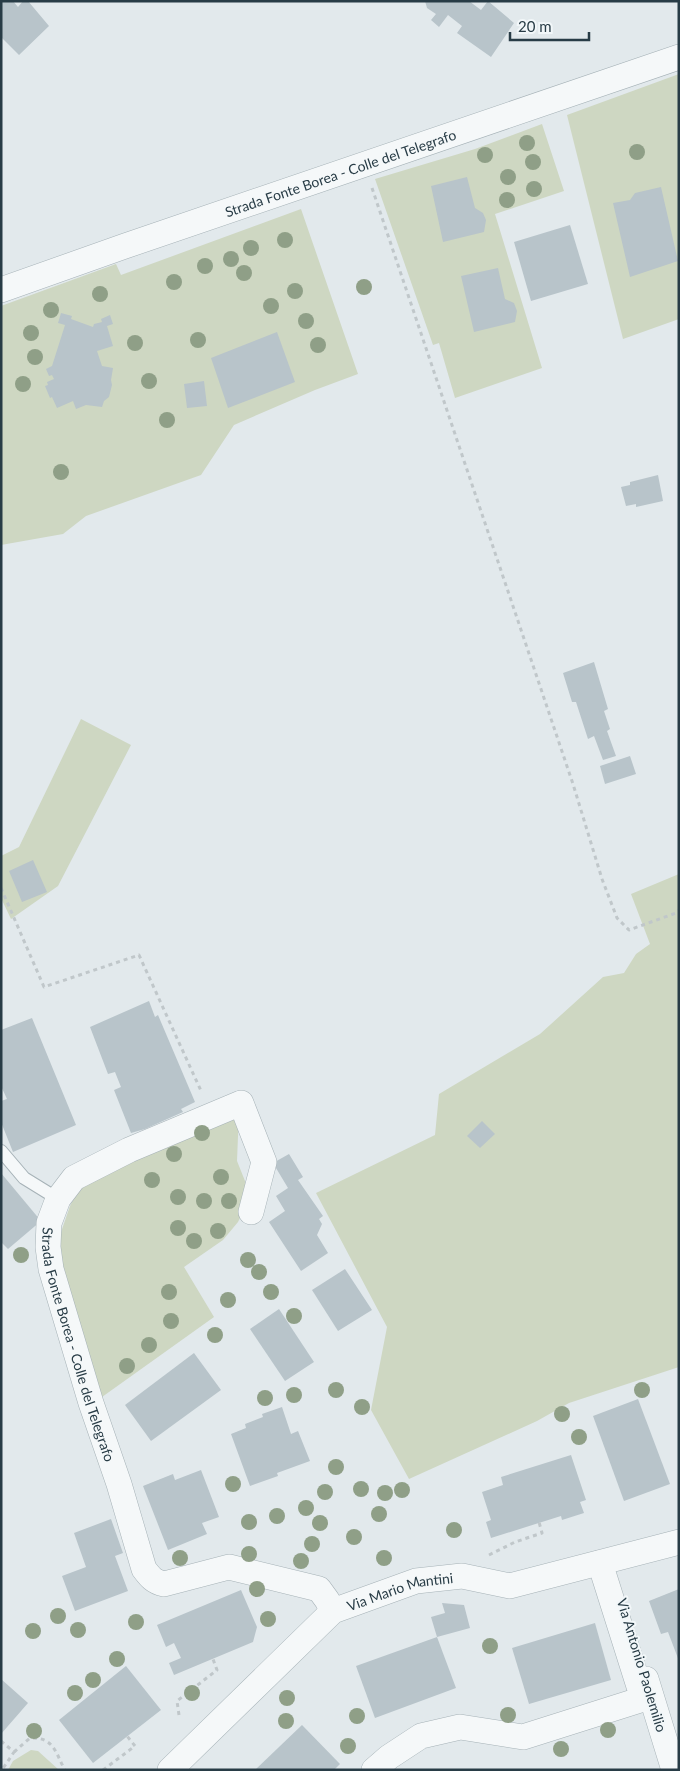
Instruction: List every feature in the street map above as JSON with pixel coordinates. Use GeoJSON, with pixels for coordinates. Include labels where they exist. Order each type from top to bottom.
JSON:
{"type":"FeatureCollection","features":[{"type":"Feature","properties":{"kind":"street","name":"Strada Fonte Borea - Colle del Telegrafo"},"geometry":{"type":"LineString","coordinates":[[1,290],[679,57]]}},
{"type":"Feature","properties":{"kind":"street","name":"Strada Fonte Borea - Colle del Telegrafo"},"geometry":{"type":"LineString","coordinates":[[251,1212],[264,1162],[242,1103],[129,1150],[74,1178],[58,1199],[49,1223],[48,1247],[51,1269],[144,1569],[154,1581],[164,1584],[229,1568],[319,1589],[324,1594],[333,1611]]}},
{"type":"Feature","properties":{"kind":"street","name":"Via Mario Mantini"},"geometry":{"type":"LineString","coordinates":[[170,1770],[333,1611],[416,1581],[462,1576],[510,1586],[679,1542]]}},
{"type":"Feature","properties":{"kind":"street"},"geometry":{"type":"LineString","coordinates":[[374,1770],[389,1757],[421,1736],[460,1728],[523,1737],[643,1700],[605,1561]]}},
{"type":"Feature","properties":{"kind":"street","name":"Via Antonio Paolemilio"},"geometry":{"type":"LineString","coordinates":[[605,1561],[674,1770]]}},
{"type":"Feature","properties":{"kind":"lane"},"geometry":{"type":"LineString","coordinates":[[1,1151],[24,1178],[58,1199]]}},
{"type":"Feature","properties":{"kind":"lane"},"geometry":{"type":"LineString","coordinates":[[643,1700],[664,1770]]}},
{"type":"Feature","properties":{"kind":"path"},"geometry":{"type":"LineString","coordinates":[[364,164],[574,784],[602,879],[617,918],[630,930],[679,910]]}},
{"type":"Feature","properties":{"kind":"path"},"geometry":{"type":"LineString","coordinates":[[1,888],[44,987],[139,955],[212,1115]]}},
{"type":"Feature","properties":{"kind":"path"},"geometry":{"type":"LineString","coordinates":[[482,1559],[514,1542],[542,1533],[540,1522]]}},
{"type":"Feature","properties":{"kind":"path"},"geometry":{"type":"LineString","coordinates":[[180,1715],[177,1701],[217,1670],[213,1659]]}},
{"type":"Feature","properties":{"kind":"path"},"geometry":{"type":"LineString","coordinates":[[102,1770],[135,1746],[127,1736]]}},
{"type":"Feature","properties":{"kind":"path"},"geometry":{"type":"LineString","coordinates":[[2,1770],[14,1752],[30,1738],[42,1738],[50,1743],[65,1770]]}},
{"type":"Feature","properties":{"kind":"path"},"geometry":{"type":"LineString","coordinates":[[1,1741],[14,1752]]}},
{"type":"Feature","properties":{"kind":"green space"},"geometry":{"type":"Polygon","coordinates":[[[679,74],[679,319],[623,339],[567,115],[679,74]]]}},
{"type":"Feature","properties":{"kind":"green space"},"geometry":{"type":"Polygon","coordinates":[[[542,124],[564,191],[495,214],[542,368],[455,398],[439,343],[433,345],[375,179],[475,149],[542,124]]]}},
{"type":"Feature","properties":{"kind":"green space"},"geometry":{"type":"Polygon","coordinates":[[[301,209],[358,374],[315,390],[234,425],[201,475],[86,516],[63,534],[1,545],[1,306],[116,264],[121,275],[301,209]]]}},
{"type":"Feature","properties":{"kind":"green space"},"geometry":{"type":"Polygon","coordinates":[[[81,719],[131,745],[58,886],[11,919],[1,898],[1,856],[19,847],[81,719]]]}},
{"type":"Feature","properties":{"kind":"green space"},"geometry":{"type":"Polygon","coordinates":[[[679,874],[679,1367],[569,1403],[537,1421],[409,1479],[371,1410],[387,1327],[316,1193],[435,1135],[439,1094],[540,1034],[603,977],[624,973],[636,954],[650,944],[631,894],[679,874]]]}},
{"type":"Feature","properties":{"kind":"green space"},"geometry":{"type":"Polygon","coordinates":[[[239,1111],[237,1161],[251,1196],[238,1222],[223,1240],[184,1267],[214,1317],[95,1402],[59,1271],[60,1235],[70,1206],[81,1184],[239,1111]]]}},
{"type":"Feature","properties":{"kind":"green space"},"geometry":{"type":"Polygon","coordinates":[[[31,1750],[38,1751],[59,1770],[8,1770],[13,1761],[31,1750]]]}},
{"type":"Feature","properties":{"kind":"building"},"geometry":{"type":"Polygon","coordinates":[[[1,1],[13,1],[18,7],[23,1],[28,1],[49,26],[19,55],[1,37],[1,1]]]}},
{"type":"Feature","properties":{"kind":"building"},"geometry":{"type":"Polygon","coordinates":[[[425,1],[469,1],[481,10],[488,1],[514,23],[491,57],[457,33],[462,26],[448,15],[439,27],[431,20],[436,14],[427,8],[425,1]]]}},
{"type":"Feature","properties":{"kind":"building"},"geometry":{"type":"Polygon","coordinates":[[[467,177],[475,208],[483,213],[486,220],[484,232],[443,242],[431,186],[467,177]]]}},
{"type":"Feature","properties":{"kind":"building"},"geometry":{"type":"Polygon","coordinates":[[[661,187],[678,261],[630,277],[613,203],[630,200],[635,193],[661,187]]]}},
{"type":"Feature","properties":{"kind":"building"},"geometry":{"type":"Polygon","coordinates":[[[570,225],[588,284],[531,301],[514,242],[570,225]]]}},
{"type":"Feature","properties":{"kind":"building"},"geometry":{"type":"Polygon","coordinates":[[[498,268],[505,299],[514,303],[517,311],[515,322],[474,332],[461,276],[498,268]]]}},
{"type":"Feature","properties":{"kind":"building"},"geometry":{"type":"Polygon","coordinates":[[[61,313],[72,316],[71,319],[93,327],[94,324],[102,322],[101,319],[110,315],[113,324],[107,326],[113,346],[97,351],[102,366],[113,368],[109,397],[104,401],[102,407],[86,405],[76,409],[73,401],[57,408],[52,397],[50,398],[45,386],[48,385],[47,382],[54,379],[52,375],[49,376],[46,369],[52,366],[65,325],[58,323],[61,313]]]}},
{"type":"Feature","properties":{"kind":"building"},"geometry":{"type":"Polygon","coordinates":[[[277,332],[295,382],[228,408],[211,358],[277,332]]]}},
{"type":"Feature","properties":{"kind":"building"},"geometry":{"type":"Polygon","coordinates":[[[204,381],[207,406],[187,408],[184,384],[204,381]]]}},
{"type":"Feature","properties":{"kind":"building"},"geometry":{"type":"Polygon","coordinates":[[[658,475],[663,501],[636,507],[636,504],[626,506],[621,487],[630,485],[630,482],[658,475]]]}},
{"type":"Feature","properties":{"kind":"building"},"geometry":{"type":"Polygon","coordinates":[[[594,662],[608,709],[604,711],[610,729],[607,731],[616,756],[603,760],[594,736],[588,739],[576,702],[572,702],[563,673],[594,662]]]}},
{"type":"Feature","properties":{"kind":"building"},"geometry":{"type":"Polygon","coordinates":[[[630,756],[636,774],[605,784],[600,766],[630,756]]]}},
{"type":"Feature","properties":{"kind":"building"},"geometry":{"type":"Polygon","coordinates":[[[33,860],[47,892],[22,902],[9,871],[33,860]]]}},
{"type":"Feature","properties":{"kind":"building"},"geometry":{"type":"Polygon","coordinates":[[[149,1001],[155,1017],[158,1015],[195,1102],[181,1109],[183,1112],[145,1129],[131,1133],[114,1090],[121,1087],[115,1072],[108,1074],[90,1027],[149,1001]]]}},
{"type":"Feature","properties":{"kind":"building"},"geometry":{"type":"Polygon","coordinates":[[[32,1018],[76,1125],[13,1152],[1,1122],[1,1101],[7,1099],[1,1086],[1,1030],[32,1018]]]}},
{"type":"Feature","properties":{"kind":"building"},"geometry":{"type":"Polygon","coordinates":[[[482,1121],[495,1134],[480,1148],[467,1136],[482,1121]]]}},
{"type":"Feature","properties":{"kind":"building"},"geometry":{"type":"Polygon","coordinates":[[[289,1154],[303,1177],[298,1180],[323,1216],[319,1219],[322,1224],[317,1235],[328,1253],[301,1271],[269,1222],[285,1211],[276,1196],[288,1188],[273,1163],[289,1154]]]}},
{"type":"Feature","properties":{"kind":"building"},"geometry":{"type":"Polygon","coordinates":[[[1,1173],[41,1221],[8,1249],[1,1242],[1,1173]]]}},
{"type":"Feature","properties":{"kind":"building"},"geometry":{"type":"Polygon","coordinates":[[[345,1269],[372,1310],[338,1331],[312,1290],[345,1269]]]}},
{"type":"Feature","properties":{"kind":"building"},"geometry":{"type":"Polygon","coordinates":[[[279,1309],[314,1362],[285,1381],[250,1329],[279,1309]]]}},
{"type":"Feature","properties":{"kind":"building"},"geometry":{"type":"Polygon","coordinates":[[[194,1353],[221,1390],[151,1441],[125,1405],[194,1353]]]}},
{"type":"Feature","properties":{"kind":"building"},"geometry":{"type":"Polygon","coordinates":[[[638,1399],[670,1484],[624,1501],[593,1416],[638,1399]]]}},
{"type":"Feature","properties":{"kind":"building"},"geometry":{"type":"Polygon","coordinates":[[[282,1407],[291,1434],[298,1431],[310,1461],[277,1473],[278,1476],[250,1486],[231,1434],[246,1428],[245,1424],[263,1417],[262,1414],[282,1407]]]}},
{"type":"Feature","properties":{"kind":"building"},"geometry":{"type":"Polygon","coordinates":[[[571,1455],[586,1500],[580,1502],[584,1513],[562,1520],[561,1516],[491,1538],[486,1522],[491,1520],[482,1492],[503,1485],[501,1477],[571,1455]]]}},
{"type":"Feature","properties":{"kind":"building"},"geometry":{"type":"Polygon","coordinates":[[[201,1470],[219,1517],[202,1523],[207,1534],[168,1550],[143,1486],[173,1474],[175,1480],[201,1470]]]}},
{"type":"Feature","properties":{"kind":"building"},"geometry":{"type":"Polygon","coordinates":[[[111,1519],[123,1553],[115,1556],[128,1591],[75,1611],[62,1576],[86,1567],[74,1533],[111,1519]]]}},
{"type":"Feature","properties":{"kind":"building"},"geometry":{"type":"Polygon","coordinates":[[[679,1589],[679,1661],[668,1632],[661,1634],[649,1601],[679,1589]]]}},
{"type":"Feature","properties":{"kind":"building"},"geometry":{"type":"Polygon","coordinates":[[[241,1590],[257,1627],[253,1642],[174,1675],[169,1663],[181,1658],[174,1643],[166,1647],[157,1625],[241,1590]]]}},
{"type":"Feature","properties":{"kind":"building"},"geometry":{"type":"Polygon","coordinates":[[[442,1603],[464,1605],[470,1628],[437,1637],[431,1617],[445,1613],[442,1603]]]}},
{"type":"Feature","properties":{"kind":"building"},"geometry":{"type":"Polygon","coordinates":[[[595,1623],[611,1680],[529,1704],[512,1648],[595,1623]]]}},
{"type":"Feature","properties":{"kind":"building"},"geometry":{"type":"Polygon","coordinates":[[[437,1637],[456,1688],[375,1718],[356,1666],[437,1637]]]}},
{"type":"Feature","properties":{"kind":"building"},"geometry":{"type":"Polygon","coordinates":[[[126,1666],[161,1710],[93,1763],[59,1720],[126,1666]]]}},
{"type":"Feature","properties":{"kind":"building"},"geometry":{"type":"Polygon","coordinates":[[[1,1679],[28,1703],[1,1734],[1,1679]]]}},
{"type":"Feature","properties":{"kind":"building"},"geometry":{"type":"Polygon","coordinates":[[[302,1725],[340,1764],[334,1770],[255,1770],[302,1725]]]}}]}
